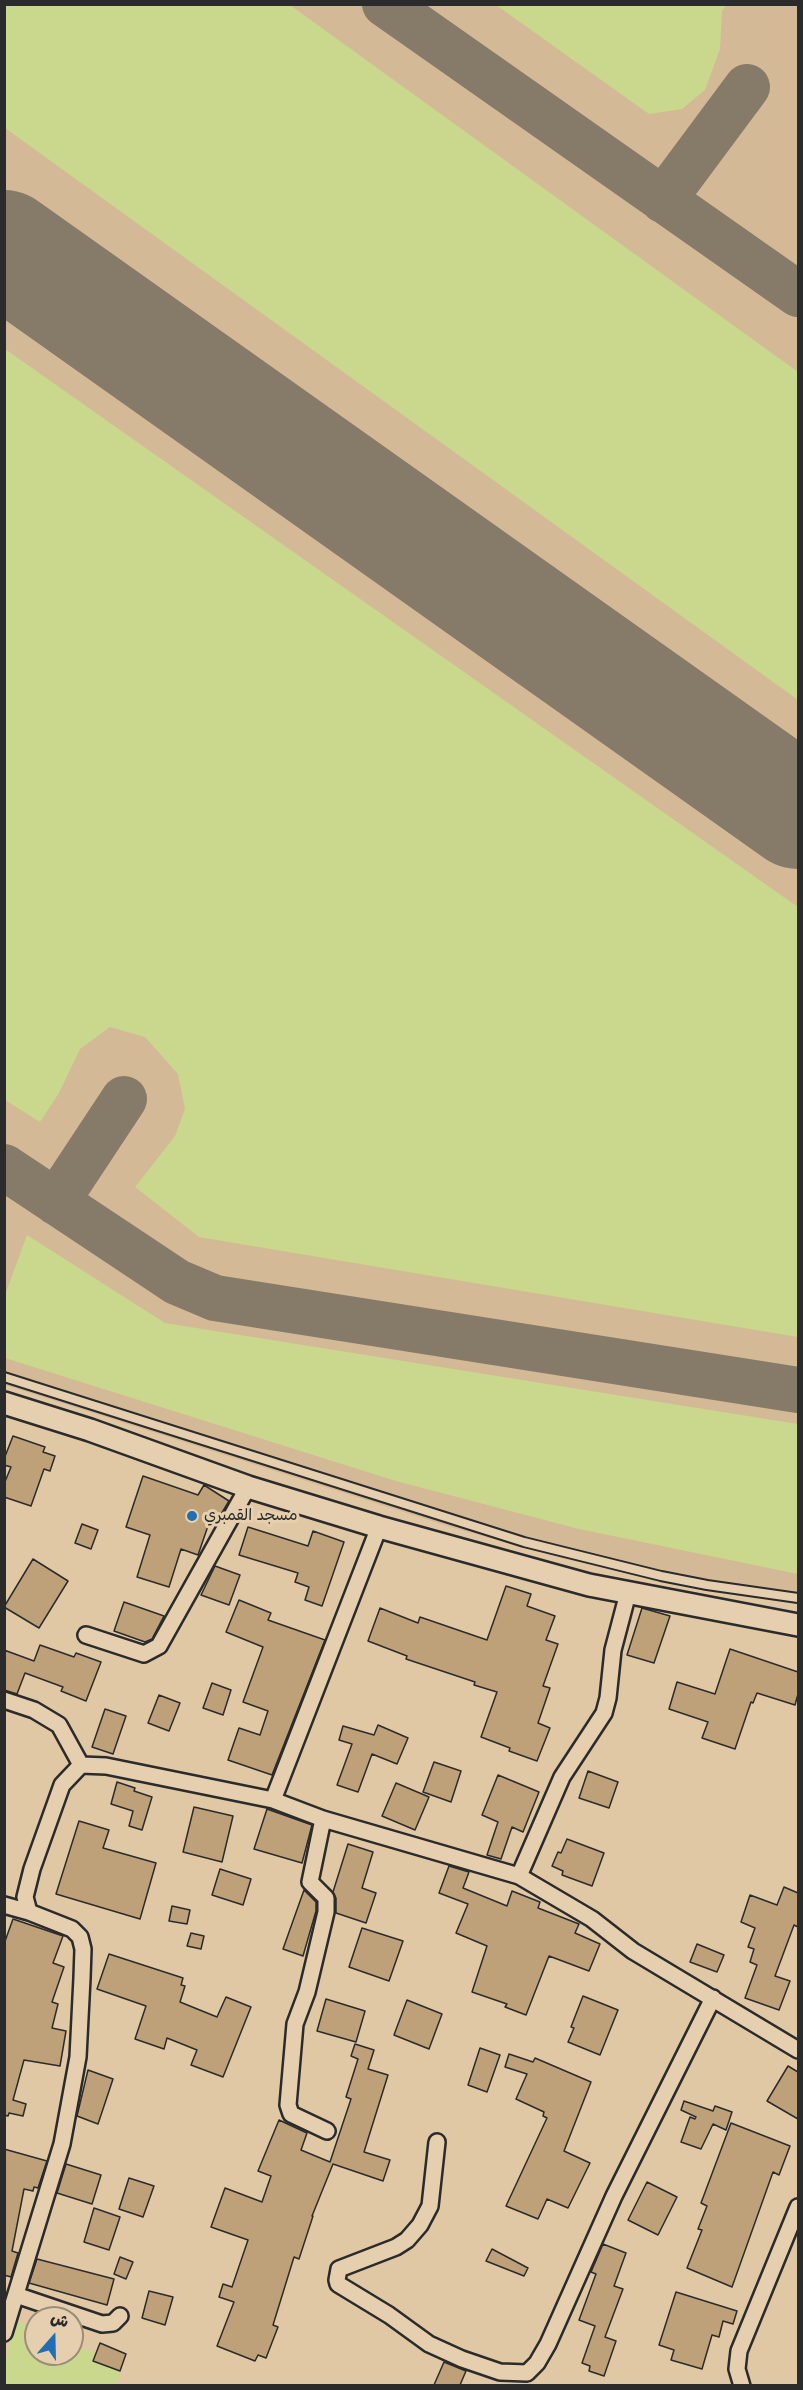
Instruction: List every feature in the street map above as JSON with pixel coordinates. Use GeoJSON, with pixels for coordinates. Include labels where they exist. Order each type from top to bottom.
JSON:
{"type":"FeatureCollection","features":[{"type":"Feature","properties":{"kind":"main road"},"geometry":{"type":"LineString","coordinates":[[4,1403],[90,1430],[248,1486],[379,1527],[589,1586],[798,1625]]}},
{"type":"Feature","properties":{"kind":"street"},"geometry":{"type":"LineString","coordinates":[[86,1635],[144,1654],[159,1646],[248,1486]]}},
{"type":"Feature","properties":{"kind":"street"},"geometry":{"type":"LineString","coordinates":[[273,1800],[379,1527]]}},
{"type":"Feature","properties":{"kind":"street"},"geometry":{"type":"LineString","coordinates":[[519,1876],[562,1777],[604,1713],[614,1650],[628,1593]]}},
{"type":"Feature","properties":{"kind":"street"},"geometry":{"type":"LineString","coordinates":[[4,1700],[34,1710],[59,1725],[81,1765]]}},
{"type":"Feature","properties":{"kind":"street"},"geometry":{"type":"LineString","coordinates":[[29,1912],[25,1897],[32,1869],[62,1785],[81,1765],[106,1766],[273,1800],[323,1819],[519,1876],[592,1919],[633,1951],[798,2050]]}},
{"type":"Feature","properties":{"kind":"street"},"geometry":{"type":"LineString","coordinates":[[323,1819],[310,1882],[326,1898],[326,1912],[307,1992],[295,2024],[288,2105],[291,2114],[327,2131]]}},
{"type":"Feature","properties":{"kind":"street"},"geometry":{"type":"LineString","coordinates":[[4,1905],[72,1929],[80,1938],[83,1948],[78,2057],[62,2144],[4,2333]]}},
{"type":"Feature","properties":{"kind":"street"},"geometry":{"type":"LineString","coordinates":[[437,2142],[430,2206],[420,2225],[396,2247],[339,2269],[337,2280],[339,2284],[389,2315],[429,2344],[462,2359],[500,2372],[527,2373],[537,2363],[548,2344],[614,2196],[713,1998]]}},
{"type":"Feature","properties":{"kind":"street"},"geometry":{"type":"LineString","coordinates":[[742,2385],[737,2369],[740,2350],[798,2207]]}},
{"type":"Feature","properties":{"kind":"street"},"geometry":{"type":"LineString","coordinates":[[16,2295],[102,2324],[113,2324],[120,2316]]}},
{"type":"Feature","properties":{"kind":"lane"},"geometry":{"type":"LineString","coordinates":[[4,1377],[524,1542],[661,1576],[798,1598]]}},
{"type":"Feature","properties":{"kind":"shaded area"},"geometry":{"type":"Polygon","coordinates":[[[5,5],[798,5],[798,1604],[674,1584],[561,1558],[454,1528],[5,1385],[5,5]]]}},
{"type":"Feature","properties":{"kind":"green space"},"geometry":{"type":"Polygon","coordinates":[[[5,4],[290,5],[798,372],[798,700],[5,128],[5,4]]]}},
{"type":"Feature","properties":{"kind":"green space"},"geometry":{"type":"Polygon","coordinates":[[[496,5],[726,5],[722,11],[720,49],[705,90],[682,109],[649,114],[496,5]]]}},
{"type":"Feature","properties":{"kind":"green space"},"geometry":{"type":"Polygon","coordinates":[[[5,349],[798,907],[798,1337],[199,1237],[135,1187],[175,1136],[185,1109],[178,1074],[145,1037],[110,1027],[80,1049],[59,1093],[40,1122],[5,1100],[5,349]]]}},
{"type":"Feature","properties":{"kind":"green space"},"geometry":{"type":"Polygon","coordinates":[[[27,1235],[165,1323],[798,1424],[798,1574],[579,1529],[396,1481],[5,1358],[5,1295],[27,1235]]]}},
{"type":"Feature","properties":{"kind":"green space"},"geometry":{"type":"Polygon","coordinates":[[[15,2320],[24,2324],[24,2366],[84,2366],[84,2349],[122,2365],[116,2385],[5,2386],[5,2363],[15,2320]]]}},
{"type":"Feature","properties":{"kind":"building"},"geometry":{"type":"Polygon","coordinates":[[[13,1436],[45,1447],[43,1452],[55,1456],[50,1471],[44,1469],[31,1506],[4,1497],[4,1484],[11,1467],[4,1465],[4,1459],[13,1436]]]}},
{"type":"Feature","properties":{"kind":"building"},"geometry":{"type":"Polygon","coordinates":[[[143,1476],[198,1495],[204,1485],[229,1501],[214,1526],[209,1523],[198,1555],[181,1549],[169,1587],[137,1577],[150,1535],[126,1527],[143,1476]]]}},
{"type":"Feature","properties":{"kind":"building"},"geometry":{"type":"Polygon","coordinates":[[[82,1524],[98,1530],[91,1549],[75,1543],[82,1524]]]}},
{"type":"Feature","properties":{"kind":"building"},"geometry":{"type":"Polygon","coordinates":[[[248,1527],[308,1546],[313,1531],[344,1542],[322,1606],[305,1600],[309,1587],[295,1582],[298,1573],[239,1555],[248,1527]]]}},
{"type":"Feature","properties":{"kind":"building"},"geometry":{"type":"Polygon","coordinates":[[[33,1559],[68,1581],[39,1628],[4,1607],[33,1559]]]}},
{"type":"Feature","properties":{"kind":"building"},"geometry":{"type":"Polygon","coordinates":[[[215,1566],[240,1575],[229,1605],[201,1595],[215,1566]]]}},
{"type":"Feature","properties":{"kind":"building"},"geometry":{"type":"Polygon","coordinates":[[[506,1586],[531,1594],[527,1606],[555,1616],[546,1640],[558,1644],[543,1686],[550,1688],[538,1723],[550,1728],[537,1761],[509,1751],[510,1748],[481,1737],[497,1692],[474,1685],[475,1682],[406,1659],[407,1656],[368,1641],[380,1608],[418,1623],[420,1617],[487,1640],[506,1586]]]}},
{"type":"Feature","properties":{"kind":"building"},"geometry":{"type":"Polygon","coordinates":[[[239,1600],[271,1613],[268,1620],[325,1640],[272,1775],[228,1760],[239,1728],[260,1735],[268,1711],[243,1702],[263,1647],[226,1632],[239,1600]]]}},
{"type":"Feature","properties":{"kind":"building"},"geometry":{"type":"Polygon","coordinates":[[[124,1602],[164,1616],[152,1639],[145,1642],[114,1631],[124,1602]]]}},
{"type":"Feature","properties":{"kind":"building"},"geometry":{"type":"Polygon","coordinates":[[[642,1608],[670,1616],[654,1663],[627,1655],[642,1608]]]}},
{"type":"Feature","properties":{"kind":"building"},"geometry":{"type":"Polygon","coordinates":[[[40,1645],[74,1657],[76,1653],[101,1662],[86,1701],[61,1691],[63,1687],[25,1673],[17,1694],[4,1690],[4,1650],[34,1661],[40,1645]]]}},
{"type":"Feature","properties":{"kind":"building"},"geometry":{"type":"Polygon","coordinates":[[[730,1649],[798,1672],[798,1694],[795,1705],[757,1693],[753,1703],[751,1702],[735,1749],[702,1738],[708,1722],[669,1709],[677,1682],[715,1694],[730,1649]]]}},
{"type":"Feature","properties":{"kind":"building"},"geometry":{"type":"Polygon","coordinates":[[[212,1683],[231,1690],[223,1715],[203,1708],[212,1683]]]}},
{"type":"Feature","properties":{"kind":"building"},"geometry":{"type":"Polygon","coordinates":[[[159,1695],[180,1703],[169,1731],[148,1723],[159,1695]]]}},
{"type":"Feature","properties":{"kind":"building"},"geometry":{"type":"Polygon","coordinates":[[[105,1709],[126,1716],[113,1754],[92,1747],[105,1709]]]}},
{"type":"Feature","properties":{"kind":"building"},"geometry":{"type":"Polygon","coordinates":[[[378,1725],[408,1738],[397,1764],[372,1754],[358,1792],[337,1785],[352,1744],[339,1740],[343,1726],[374,1735],[378,1725]]]}},
{"type":"Feature","properties":{"kind":"building"},"geometry":{"type":"Polygon","coordinates":[[[434,1762],[461,1771],[451,1802],[423,1792],[434,1762]]]}},
{"type":"Feature","properties":{"kind":"building"},"geometry":{"type":"Polygon","coordinates":[[[588,1771],[618,1782],[609,1808],[579,1798],[588,1771]]]}},
{"type":"Feature","properties":{"kind":"building"},"geometry":{"type":"Polygon","coordinates":[[[498,1775],[539,1792],[523,1832],[512,1827],[501,1859],[487,1855],[498,1822],[482,1815],[498,1775]]]}},
{"type":"Feature","properties":{"kind":"building"},"geometry":{"type":"Polygon","coordinates":[[[117,1782],[152,1797],[142,1830],[129,1826],[133,1811],[111,1804],[117,1782]]]}},
{"type":"Feature","properties":{"kind":"building"},"geometry":{"type":"Polygon","coordinates":[[[396,1783],[429,1797],[415,1830],[382,1816],[396,1783]]]}},
{"type":"Feature","properties":{"kind":"building"},"geometry":{"type":"Polygon","coordinates":[[[194,1807],[233,1816],[222,1862],[183,1852],[194,1807]]]}},
{"type":"Feature","properties":{"kind":"building"},"geometry":{"type":"Polygon","coordinates":[[[267,1809],[312,1825],[302,1863],[254,1849],[267,1809]]]}},
{"type":"Feature","properties":{"kind":"building"},"geometry":{"type":"Polygon","coordinates":[[[79,1821],[109,1830],[103,1848],[156,1863],[140,1919],[56,1894],[79,1821]]]}},
{"type":"Feature","properties":{"kind":"building"},"geometry":{"type":"Polygon","coordinates":[[[567,1839],[604,1853],[592,1886],[562,1875],[563,1871],[552,1866],[567,1839]]]}},
{"type":"Feature","properties":{"kind":"building"},"geometry":{"type":"Polygon","coordinates":[[[348,1844],[373,1852],[362,1888],[376,1893],[366,1923],[336,1913],[336,1898],[333,1892],[348,1844]]]}},
{"type":"Feature","properties":{"kind":"building"},"geometry":{"type":"Polygon","coordinates":[[[449,1866],[469,1872],[463,1888],[507,1906],[512,1891],[540,1902],[538,1908],[579,1924],[575,1933],[600,1944],[589,1971],[549,1956],[526,2015],[505,2007],[507,2004],[472,1992],[487,1946],[456,1933],[468,1904],[439,1893],[449,1866]]]}},
{"type":"Feature","properties":{"kind":"building"},"geometry":{"type":"Polygon","coordinates":[[[220,1869],[251,1879],[243,1905],[212,1895],[220,1869]]]}},
{"type":"Feature","properties":{"kind":"building"},"geometry":{"type":"Polygon","coordinates":[[[784,1887],[798,1893],[798,1927],[794,1925],[775,1976],[790,1981],[779,2010],[745,1998],[757,1965],[750,1962],[754,1949],[748,1947],[755,1928],[741,1922],[750,1895],[777,1905],[784,1887]]]}},
{"type":"Feature","properties":{"kind":"building"},"geometry":{"type":"Polygon","coordinates":[[[304,1890],[316,1902],[316,1911],[303,1956],[283,1949],[304,1890]]]}},
{"type":"Feature","properties":{"kind":"building"},"geometry":{"type":"Polygon","coordinates":[[[172,1906],[190,1910],[187,1924],[169,1921],[172,1906]]]}},
{"type":"Feature","properties":{"kind":"building"},"geometry":{"type":"Polygon","coordinates":[[[13,1919],[63,1936],[53,1963],[64,1967],[52,2002],[58,2004],[52,2028],[66,2031],[60,2066],[24,2060],[13,2100],[26,2104],[23,2116],[9,2113],[8,2116],[4,2115],[4,1944],[13,1919]]]}},
{"type":"Feature","properties":{"kind":"building"},"geometry":{"type":"Polygon","coordinates":[[[362,1928],[403,1941],[389,1981],[349,1967],[362,1928]]]}},
{"type":"Feature","properties":{"kind":"building"},"geometry":{"type":"Polygon","coordinates":[[[191,1933],[204,1936],[201,1949],[187,1946],[191,1933]]]}},
{"type":"Feature","properties":{"kind":"building"},"geometry":{"type":"Polygon","coordinates":[[[697,1944],[724,1955],[717,1972],[690,1962],[697,1944]]]}},
{"type":"Feature","properties":{"kind":"building"},"geometry":{"type":"Polygon","coordinates":[[[109,1954],[183,1978],[181,1985],[185,1986],[180,2002],[217,2017],[226,1997],[251,2007],[223,2077],[191,2065],[197,2050],[167,2038],[164,2049],[135,2039],[146,2006],[97,1989],[109,1954]]]}},
{"type":"Feature","properties":{"kind":"building"},"geometry":{"type":"Polygon","coordinates":[[[583,1996],[618,2010],[600,2055],[568,2042],[583,1996]]]}},
{"type":"Feature","properties":{"kind":"building"},"geometry":{"type":"Polygon","coordinates":[[[326,1999],[365,2011],[356,2042],[317,2031],[326,1999]]]}},
{"type":"Feature","properties":{"kind":"building"},"geometry":{"type":"Polygon","coordinates":[[[407,2000],[442,2014],[429,2049],[394,2035],[407,2000]]]}},
{"type":"Feature","properties":{"kind":"building"},"geometry":{"type":"Polygon","coordinates":[[[355,2044],[374,2050],[368,2069],[388,2075],[364,2152],[390,2160],[383,2181],[333,2164],[312,2216],[299,2259],[294,2257],[273,2325],[278,2327],[266,2358],[258,2355],[255,2361],[217,2346],[234,2302],[219,2297],[223,2284],[232,2287],[248,2240],[211,2227],[225,2188],[262,2202],[271,2176],[258,2171],[279,2120],[307,2133],[301,2150],[330,2162],[351,2099],[346,2097],[358,2059],[351,2056],[355,2044]]]}},
{"type":"Feature","properties":{"kind":"building"},"geometry":{"type":"Polygon","coordinates":[[[480,2048],[500,2055],[487,2092],[468,2085],[480,2048]]]}},
{"type":"Feature","properties":{"kind":"building"},"geometry":{"type":"Polygon","coordinates":[[[509,2054],[533,2062],[535,2058],[591,2082],[564,2151],[590,2163],[568,2208],[547,2199],[538,2219],[506,2206],[547,2118],[543,2116],[544,2112],[516,2099],[527,2074],[505,2067],[509,2054]]]}},
{"type":"Feature","properties":{"kind":"building"},"geometry":{"type":"Polygon","coordinates":[[[788,2066],[798,2072],[798,2119],[767,2101],[788,2066]]]}},
{"type":"Feature","properties":{"kind":"building"},"geometry":{"type":"Polygon","coordinates":[[[88,2070],[113,2079],[98,2124],[77,2116],[88,2070]]]}},
{"type":"Feature","properties":{"kind":"building"},"geometry":{"type":"Polygon","coordinates":[[[684,2101],[713,2111],[715,2106],[732,2112],[726,2130],[713,2124],[701,2149],[681,2142],[690,2117],[695,2119],[696,2117],[681,2110],[684,2101]]]}},
{"type":"Feature","properties":{"kind":"building"},"geometry":{"type":"Polygon","coordinates":[[[731,2123],[790,2146],[779,2175],[773,2172],[732,2287],[687,2268],[702,2230],[698,2229],[707,2206],[701,2203],[731,2123]]]}},
{"type":"Feature","properties":{"kind":"building"},"geometry":{"type":"Polygon","coordinates":[[[4,2149],[47,2161],[38,2188],[34,2187],[33,2191],[24,2189],[12,2251],[18,2253],[11,2277],[4,2275],[4,2149]]]}},
{"type":"Feature","properties":{"kind":"building"},"geometry":{"type":"Polygon","coordinates":[[[66,2164],[101,2175],[92,2204],[57,2193],[66,2164]]]}},
{"type":"Feature","properties":{"kind":"building"},"geometry":{"type":"Polygon","coordinates":[[[129,2178],[154,2186],[143,2217],[119,2209],[129,2178]]]}},
{"type":"Feature","properties":{"kind":"building"},"geometry":{"type":"Polygon","coordinates":[[[647,2182],[677,2197],[658,2235],[628,2220],[647,2182]]]}},
{"type":"Feature","properties":{"kind":"building"},"geometry":{"type":"Polygon","coordinates":[[[94,2208],[120,2217],[109,2250],[84,2242],[94,2208]]]}},
{"type":"Feature","properties":{"kind":"building"},"geometry":{"type":"Polygon","coordinates":[[[603,2244],[626,2253],[614,2286],[623,2289],[605,2337],[616,2341],[604,2376],[589,2371],[590,2366],[582,2363],[595,2326],[579,2320],[596,2274],[591,2272],[603,2244]]]}},
{"type":"Feature","properties":{"kind":"building"},"geometry":{"type":"Polygon","coordinates":[[[492,2249],[528,2268],[524,2276],[486,2261],[492,2249]]]}},
{"type":"Feature","properties":{"kind":"building"},"geometry":{"type":"Polygon","coordinates":[[[120,2257],[133,2262],[126,2279],[114,2274],[120,2257]]]}},
{"type":"Feature","properties":{"kind":"building"},"geometry":{"type":"Polygon","coordinates":[[[37,2259],[114,2279],[107,2305],[29,2283],[37,2259]]]}},
{"type":"Feature","properties":{"kind":"building"},"geometry":{"type":"Polygon","coordinates":[[[149,2291],[173,2297],[165,2325],[142,2318],[149,2291]]]}},
{"type":"Feature","properties":{"kind":"building"},"geometry":{"type":"Polygon","coordinates":[[[676,2292],[737,2311],[733,2324],[723,2321],[719,2337],[712,2335],[702,2369],[671,2360],[674,2350],[659,2345],[676,2292]]]}},
{"type":"Feature","properties":{"kind":"building"},"geometry":{"type":"Polygon","coordinates":[[[100,2343],[126,2354],[120,2371],[93,2361],[100,2343]]]}},
{"type":"Feature","properties":{"kind":"building"},"geometry":{"type":"Polygon","coordinates":[[[444,2362],[466,2371],[460,2385],[434,2385],[444,2362]]]}},
{"type":"Feature","properties":{"kind":"taxiway"},"geometry":{"type":"LineString","coordinates":[[385,4],[798,294]]}},
{"type":"Feature","properties":{"kind":"taxiway"},"geometry":{"type":"LineString","coordinates":[[663,200],[747,87]]}},
{"type":"Feature","properties":{"kind":"taxiway"},"geometry":{"type":"LineString","coordinates":[[56,1202],[124,1099]]}},
{"type":"Feature","properties":{"kind":"taxiway"},"geometry":{"type":"LineString","coordinates":[[4,1167],[177,1282],[215,1298],[798,1390]]}},
{"type":"Feature","properties":{"kind":"runway"},"geometry":{"type":"LineString","coordinates":[[4,248],[798,811]]}},
{"type":"Feature","properties":{"kind":"place","name":"مسجد القمبري"},"geometry":{"type":"Point","coordinates":[192,1516]}}]}
